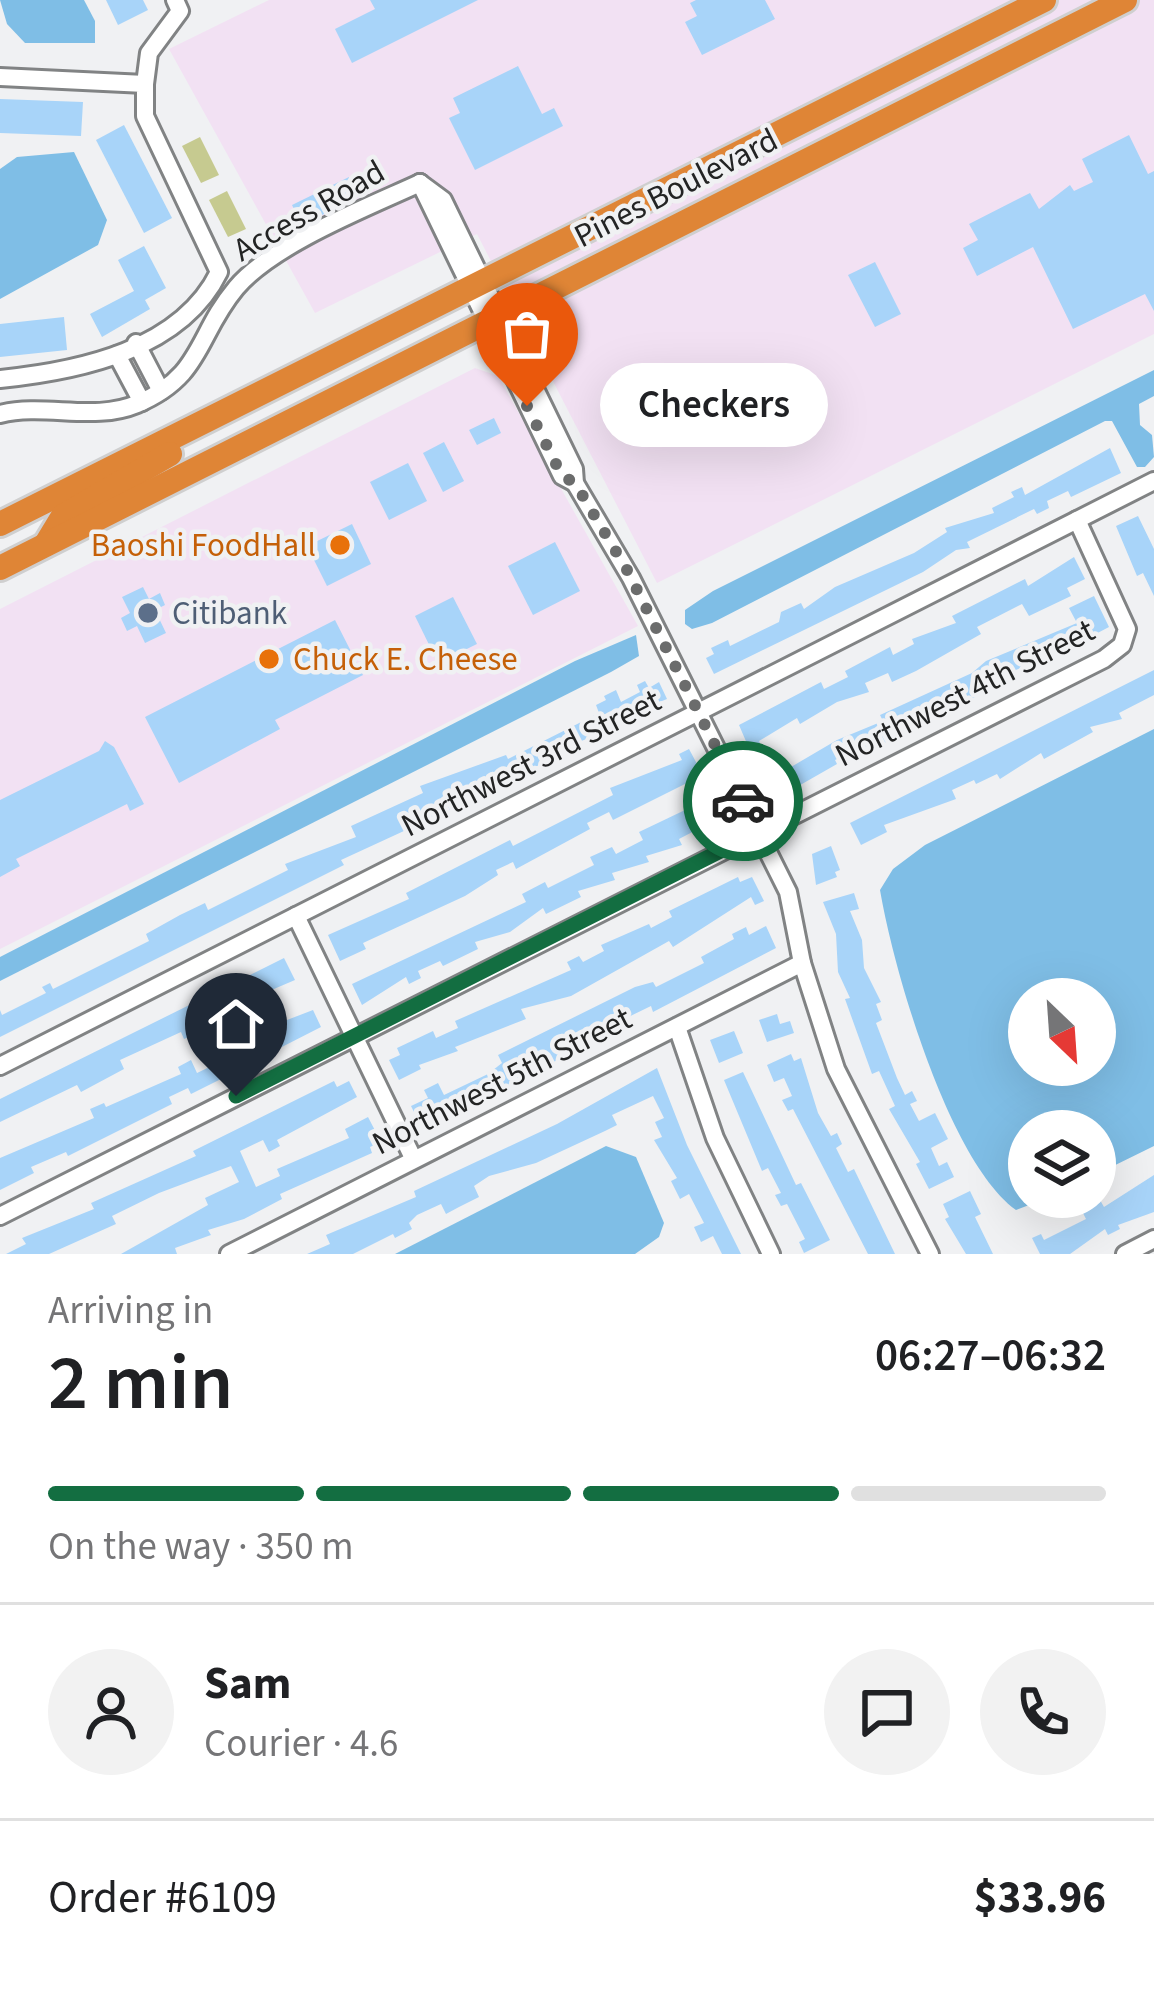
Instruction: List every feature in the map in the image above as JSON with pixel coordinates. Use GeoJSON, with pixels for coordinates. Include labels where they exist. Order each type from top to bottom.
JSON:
{"type":"FeatureCollection","features":[{"type":"Feature","properties":{"kind":"highway","name":"Pines Boulevard"},"geometry":{"type":"LineString","coordinates":[[0,524],[1044,0]]}},
{"type":"Feature","properties":{"kind":"highway","name":"Pines Boulevard"},"geometry":{"type":"LineString","coordinates":[[0,568],[1125,0]]}},
{"type":"Feature","properties":{"kind":"highway"},"geometry":{"type":"LineString","coordinates":[[920,103],[941,69],[984,31]]}},
{"type":"Feature","properties":{"kind":"highway"},"geometry":{"type":"LineString","coordinates":[[835,146],[902,70]]}},
{"type":"Feature","properties":{"kind":"highway"},"geometry":{"type":"LineString","coordinates":[[46,544],[63,516],[144,471],[192,439],[207,421]]}},
{"type":"Feature","properties":{"kind":"street"},"geometry":{"type":"LineString","coordinates":[[0,380],[78,370],[117,355],[186,318],[206,300],[218,261],[146,116],[149,53],[180,11],[175,0]]}},
{"type":"Feature","properties":{"kind":"street"},"geometry":{"type":"LineString","coordinates":[[0,77],[145,84]]}},
{"type":"Feature","properties":{"kind":"street","name":"Access Road"},"geometry":{"type":"LineString","coordinates":[[0,414],[25,409],[101,412],[142,402],[188,372],[237,287],[261,265],[420,183],[443,200],[477,286]]}},
{"type":"Feature","properties":{"kind":"street"},"geometry":{"type":"LineString","coordinates":[[477,286],[562,476],[575,483],[700,711],[788,892],[802,964],[836,1069],[930,1254]]}},
{"type":"Feature","properties":{"kind":"street"},"geometry":{"type":"LineString","coordinates":[[136,343],[161,391]]}},
{"type":"Feature","properties":{"kind":"street"},"geometry":{"type":"LineString","coordinates":[[117,355],[142,402]]}},
{"type":"Feature","properties":{"kind":"street","name":"Northwest 3rd Street"},"geometry":{"type":"LineString","coordinates":[[0,1066],[1154,481]]}},
{"type":"Feature","properties":{"kind":"street","name":"Northwest 4th Street"},"geometry":{"type":"LineString","coordinates":[[0,1216],[1122,645],[1127,628],[1077,520]]}},
{"type":"Feature","properties":{"kind":"street"},"geometry":{"type":"LineString","coordinates":[[296,916],[413,1159]]}},
{"type":"Feature","properties":{"kind":"street","name":"Northwest 5th Street"},"geometry":{"type":"LineString","coordinates":[[229,1254],[802,964]]}},
{"type":"Feature","properties":{"kind":"street"},"geometry":{"type":"LineString","coordinates":[[676,1027],[715,1138],[771,1254]]}},
{"type":"Feature","properties":{"kind":"street"},"geometry":{"type":"LineString","coordinates":[[1125,1254],[1154,1239]]}},
{"type":"Feature","properties":{"kind":"shaded area"},"geometry":{"type":"Polygon","coordinates":[[[269,0],[1154,0],[1154,334],[657,583],[477,234],[315,313],[169,49],[269,0]]]}},
{"type":"Feature","properties":{"kind":"shaded area"},"geometry":{"type":"Polygon","coordinates":[[[475,368],[498,376],[638,626],[0,949],[0,609],[475,368]]]}},
{"type":"Feature","properties":{"kind":"green space"},"geometry":{"type":"Polygon","coordinates":[[[200,137],[219,175],[201,183],[182,146],[200,137]]]}},
{"type":"Feature","properties":{"kind":"green space"},"geometry":{"type":"Polygon","coordinates":[[[227,191],[246,229],[228,237],[209,200],[227,191]]]}},
{"type":"Feature","properties":{"kind":"water"},"geometry":{"type":"Polygon","coordinates":[[[0,0],[84,0],[95,21],[95,43],[25,43],[7,24],[0,0]]]}},
{"type":"Feature","properties":{"kind":"water"},"geometry":{"type":"Polygon","coordinates":[[[74,152],[107,220],[98,245],[0,299],[0,169],[17,157],[74,152]]]}},
{"type":"Feature","properties":{"kind":"water"},"geometry":{"type":"Polygon","coordinates":[[[1154,370],[1154,396],[1139,404],[1140,425],[1152,435],[1154,457],[1145,467],[1137,467],[1112,421],[1105,421],[712,623],[692,629],[685,624],[685,610],[713,591],[1154,370]]]}},
{"type":"Feature","properties":{"kind":"water"},"geometry":{"type":"Polygon","coordinates":[[[636,635],[639,656],[611,672],[0,981],[0,957],[575,661],[636,635]]]}},
{"type":"Feature","properties":{"kind":"water"},"geometry":{"type":"Polygon","coordinates":[[[1154,729],[1154,1146],[1116,1165],[1116,1110],[1008,1110],[1008,1202],[991,1186],[947,1109],[912,1014],[880,890],[893,869],[925,845],[1154,729]]]}},
{"type":"Feature","properties":{"kind":"water"},"geometry":{"type":"Polygon","coordinates":[[[606,1146],[636,1157],[664,1223],[659,1237],[635,1254],[395,1254],[606,1146]]]}},
{"type":"Feature","properties":{"kind":"building"},"geometry":{"type":"Polygon","coordinates":[[[106,0],[143,0],[148,10],[118,25],[106,0]]]}},
{"type":"Feature","properties":{"kind":"building"},"geometry":{"type":"Polygon","coordinates":[[[370,0],[478,0],[352,63],[335,29],[375,9],[370,0]]]}},
{"type":"Feature","properties":{"kind":"building"},"geometry":{"type":"Polygon","coordinates":[[[765,0],[775,19],[702,55],[685,22],[697,16],[690,3],[765,0]]]}},
{"type":"Feature","properties":{"kind":"building"},"geometry":{"type":"Polygon","coordinates":[[[518,66],[542,114],[554,108],[563,126],[475,170],[449,118],[460,113],[453,98],[518,66]]]}},
{"type":"Feature","properties":{"kind":"building"},"geometry":{"type":"Polygon","coordinates":[[[0,99],[83,102],[81,136],[0,133],[0,99]]]}},
{"type":"Feature","properties":{"kind":"building"},"geometry":{"type":"Polygon","coordinates":[[[124,125],[172,218],[144,233],[96,140],[124,125]]]}},
{"type":"Feature","properties":{"kind":"building"},"geometry":{"type":"Polygon","coordinates":[[[1129,135],[1148,174],[1154,171],[1154,311],[1145,294],[1073,329],[1033,247],[977,276],[963,248],[978,240],[969,224],[1030,193],[1039,209],[1070,185],[1074,191],[1093,182],[1082,159],[1129,135]]]}},
{"type":"Feature","properties":{"kind":"building"},"geometry":{"type":"Polygon","coordinates":[[[349,177],[358,197],[302,225],[292,205],[349,177]]]}},
{"type":"Feature","properties":{"kind":"building"},"geometry":{"type":"Polygon","coordinates":[[[144,246],[166,288],[145,300],[150,309],[102,337],[90,314],[134,291],[118,260],[144,246]]]}},
{"type":"Feature","properties":{"kind":"building"},"geometry":{"type":"Polygon","coordinates":[[[875,262],[901,314],[875,327],[848,275],[875,262]]]}},
{"type":"Feature","properties":{"kind":"building"},"geometry":{"type":"Polygon","coordinates":[[[64,317],[67,350],[0,357],[0,324],[64,317]]]}},
{"type":"Feature","properties":{"kind":"building"},"geometry":{"type":"Polygon","coordinates":[[[494,418],[501,433],[477,445],[469,430],[494,418]]]}},
{"type":"Feature","properties":{"kind":"building"},"geometry":{"type":"Polygon","coordinates":[[[444,442],[464,481],[443,492],[423,453],[444,442]]]}},
{"type":"Feature","properties":{"kind":"building"},"geometry":{"type":"Polygon","coordinates":[[[1110,448],[1121,473],[1071,497],[1068,491],[1047,501],[1049,508],[1037,514],[1034,509],[967,542],[970,548],[956,550],[923,572],[714,674],[706,658],[714,654],[711,648],[728,640],[730,646],[779,622],[781,612],[801,603],[804,609],[835,587],[914,553],[947,532],[945,528],[994,513],[992,508],[1014,497],[1011,492],[1022,487],[1025,495],[1110,448]]]}},
{"type":"Feature","properties":{"kind":"building"},"geometry":{"type":"Polygon","coordinates":[[[408,463],[427,501],[389,520],[370,482],[408,463]]]}},
{"type":"Feature","properties":{"kind":"building"},"geometry":{"type":"Polygon","coordinates":[[[1138,516],[1154,549],[1154,596],[1143,573],[1137,576],[1116,526],[1138,516]]]}},
{"type":"Feature","properties":{"kind":"building"},"geometry":{"type":"Polygon","coordinates":[[[352,524],[371,564],[327,586],[307,546],[352,524]]]}},
{"type":"Feature","properties":{"kind":"building"},"geometry":{"type":"Polygon","coordinates":[[[555,542],[580,591],[533,615],[508,566],[555,542]]]}},
{"type":"Feature","properties":{"kind":"building"},"geometry":{"type":"Polygon","coordinates":[[[1074,557],[1085,579],[1067,588],[1071,596],[1029,616],[1022,604],[977,627],[981,634],[916,671],[892,682],[888,673],[865,683],[869,692],[837,702],[800,724],[797,718],[759,741],[774,772],[883,721],[880,715],[972,673],[986,661],[1077,623],[1069,608],[1094,596],[1109,627],[1029,669],[1027,665],[992,681],[995,687],[960,705],[957,698],[934,709],[924,715],[927,721],[859,756],[856,750],[835,760],[837,764],[788,792],[785,786],[774,791],[767,779],[763,781],[739,725],[821,682],[824,689],[848,677],[845,671],[890,647],[893,655],[914,644],[912,639],[956,623],[952,616],[1025,579],[1028,586],[1074,557]]]}},
{"type":"Feature","properties":{"kind":"building"},"geometry":{"type":"Polygon","coordinates":[[[143,587],[149,599],[160,593],[165,605],[155,610],[166,633],[145,643],[137,626],[127,631],[121,618],[130,613],[122,597],[143,587]]]}},
{"type":"Feature","properties":{"kind":"building"},"geometry":{"type":"Polygon","coordinates":[[[453,597],[477,644],[438,663],[415,616],[453,597]]]}},
{"type":"Feature","properties":{"kind":"building"},"geometry":{"type":"Polygon","coordinates":[[[335,620],[363,675],[275,720],[280,729],[179,783],[145,717],[335,620]]]}},
{"type":"Feature","properties":{"kind":"building"},"geometry":{"type":"Polygon","coordinates":[[[1154,670],[1154,695],[1119,713],[1122,719],[1090,727],[1093,732],[1044,759],[1041,753],[1000,779],[997,774],[952,790],[956,799],[884,825],[887,832],[861,845],[850,823],[1154,670]]]}},
{"type":"Feature","properties":{"kind":"building"},"geometry":{"type":"Polygon","coordinates":[[[645,681],[649,688],[659,682],[667,699],[617,719],[620,725],[608,731],[549,753],[552,759],[479,789],[482,795],[341,860],[344,865],[0,1037],[0,1010],[2,1015],[46,993],[42,987],[50,983],[53,989],[149,941],[146,934],[180,915],[205,903],[208,910],[288,870],[285,864],[356,837],[351,826],[423,793],[420,786],[506,755],[508,759],[599,713],[596,705],[606,700],[604,696],[616,690],[621,702],[640,692],[637,685],[645,681]]]}},
{"type":"Feature","properties":{"kind":"building"},"geometry":{"type":"Polygon","coordinates":[[[105,741],[114,747],[144,804],[130,811],[127,804],[16,859],[20,866],[0,877],[0,800],[99,751],[105,741]]]}},
{"type":"Feature","properties":{"kind":"building"},"geometry":{"type":"Polygon","coordinates":[[[689,749],[703,775],[613,820],[609,812],[587,823],[590,829],[516,869],[513,862],[496,870],[498,875],[465,896],[363,943],[366,949],[340,961],[328,935],[409,899],[406,893],[510,840],[513,846],[613,795],[610,788],[682,760],[679,754],[689,749]]]}},
{"type":"Feature","properties":{"kind":"building"},"geometry":{"type":"Polygon","coordinates":[[[706,800],[709,805],[717,801],[724,816],[713,821],[716,828],[705,834],[702,827],[679,839],[682,845],[612,873],[615,880],[578,891],[581,897],[546,914],[543,908],[510,932],[475,942],[478,949],[443,966],[440,961],[418,971],[421,978],[409,984],[406,977],[362,1005],[352,984],[526,902],[522,894],[545,882],[548,888],[594,865],[590,857],[612,847],[616,854],[643,840],[639,832],[706,800]]]}},
{"type":"Feature","properties":{"kind":"building"},"geometry":{"type":"Polygon","coordinates":[[[831,846],[840,870],[835,872],[837,877],[816,885],[812,854],[831,846]]]}},
{"type":"Feature","properties":{"kind":"building"},"geometry":{"type":"Polygon","coordinates":[[[738,877],[740,882],[752,877],[764,901],[755,905],[751,897],[673,947],[669,941],[571,996],[521,1009],[526,1019],[455,1047],[458,1051],[419,1065],[421,1069],[399,1080],[389,1060],[400,1055],[397,1048],[433,1031],[436,1038],[458,1028],[455,1021],[571,970],[567,962],[579,956],[583,962],[604,951],[601,945],[649,924],[651,928],[672,917],[669,911],[738,877]]]}},
{"type":"Feature","properties":{"kind":"building"},"geometry":{"type":"Polygon","coordinates":[[[854,893],[859,909],[850,911],[862,940],[864,968],[881,1002],[876,1004],[882,1020],[876,1023],[897,1078],[905,1095],[912,1091],[917,1101],[910,1104],[919,1121],[935,1113],[948,1139],[931,1148],[939,1166],[947,1162],[954,1177],[929,1189],[916,1164],[920,1162],[889,1109],[895,1106],[879,1071],[872,1074],[838,972],[836,934],[823,902],[854,893]]]}},
{"type":"Feature","properties":{"kind":"building"},"geometry":{"type":"Polygon","coordinates":[[[766,926],[776,948],[653,1012],[651,1006],[614,1024],[618,1030],[605,1036],[602,1029],[579,1041],[582,1047],[548,1065],[545,1060],[524,1071],[527,1076],[472,1103],[470,1098],[421,1126],[411,1106],[428,1098],[424,1090],[438,1083],[444,1095],[488,1074],[502,1063],[498,1055],[635,987],[653,982],[656,987],[704,963],[701,957],[746,927],[749,935],[766,926]]]}},
{"type":"Feature","properties":{"kind":"building"},"geometry":{"type":"Polygon","coordinates":[[[284,958],[295,980],[246,1001],[257,1023],[261,1030],[313,1010],[321,1027],[274,1051],[272,1046],[250,1055],[253,1061],[223,1078],[191,1094],[188,1088],[169,1097],[172,1104],[68,1156],[66,1152],[31,1167],[34,1173],[0,1190],[0,1158],[94,1118],[90,1109],[104,1103],[106,1107],[181,1074],[178,1067],[191,1060],[197,1073],[222,1061],[217,1051],[251,1034],[238,1006],[194,1023],[198,1033],[184,1039],[181,1032],[120,1060],[124,1069],[81,1092],[77,1085],[0,1122],[0,1099],[284,958]]]}},
{"type":"Feature","properties":{"kind":"building"},"geometry":{"type":"Polygon","coordinates":[[[777,1014],[780,1024],[790,1021],[794,1033],[767,1042],[759,1020],[777,1014]]]}},
{"type":"Feature","properties":{"kind":"building"},"geometry":{"type":"Polygon","coordinates":[[[734,1031],[743,1053],[719,1063],[710,1040],[734,1031]]]}},
{"type":"Feature","properties":{"kind":"building"},"geometry":{"type":"Polygon","coordinates":[[[791,1054],[794,1061],[801,1058],[818,1113],[831,1136],[837,1133],[842,1144],[836,1148],[848,1172],[854,1169],[895,1254],[868,1254],[793,1109],[788,1111],[782,1100],[792,1096],[784,1078],[774,1082],[767,1065],[791,1054]]]}},
{"type":"Feature","properties":{"kind":"building"},"geometry":{"type":"Polygon","coordinates":[[[657,1068],[687,1145],[741,1254],[722,1254],[713,1236],[701,1242],[694,1227],[704,1223],[689,1194],[680,1199],[671,1181],[677,1178],[654,1140],[662,1137],[655,1122],[664,1118],[653,1096],[612,1115],[617,1125],[605,1131],[536,1163],[489,1176],[474,1186],[479,1197],[446,1214],[441,1204],[417,1215],[409,1223],[412,1229],[395,1238],[393,1234],[353,1254],[307,1254],[330,1244],[326,1235],[416,1197],[414,1191],[557,1124],[657,1068]]]}},
{"type":"Feature","properties":{"kind":"building"},"geometry":{"type":"Polygon","coordinates":[[[743,1072],[796,1185],[801,1183],[830,1240],[804,1253],[799,1242],[805,1239],[787,1204],[781,1206],[775,1195],[781,1193],[768,1168],[762,1171],[724,1080],[743,1072]]]}},
{"type":"Feature","properties":{"kind":"building"},"geometry":{"type":"Polygon","coordinates":[[[334,1081],[337,1087],[349,1081],[357,1097],[277,1140],[280,1146],[269,1152],[263,1140],[240,1151],[256,1187],[280,1176],[277,1169],[349,1138],[345,1129],[368,1117],[381,1142],[370,1147],[372,1153],[280,1194],[282,1199],[244,1219],[208,1230],[211,1235],[175,1248],[177,1254],[121,1254],[208,1205],[205,1198],[239,1182],[231,1166],[159,1193],[112,1216],[116,1224],[49,1254],[6,1254],[26,1244],[22,1238],[94,1209],[91,1203],[196,1156],[193,1151],[334,1081]]]}},
{"type":"Feature","properties":{"kind":"building"},"geometry":{"type":"Polygon","coordinates":[[[1154,1175],[1154,1212],[1118,1225],[1120,1229],[1108,1235],[1105,1229],[1070,1254],[1040,1254],[1032,1238],[1041,1234],[1044,1240],[1086,1218],[1116,1218],[1116,1199],[1154,1175]]]}},
{"type":"Feature","properties":{"kind":"building"},"geometry":{"type":"Polygon","coordinates":[[[970,1191],[981,1214],[975,1217],[993,1254],[966,1254],[945,1219],[949,1217],[943,1204],[970,1191]]]}},
{"type":"Feature","properties":{"kind":"way so far"},"geometry":{"type":"LineString","coordinates":[[527,406],[562,476],[575,483],[627,570],[743,801]]}},
{"type":"Feature","properties":{"kind":"place","name":"Checkers"},"geometry":{"type":"Point","coordinates":[527,406]}},
{"type":"Feature","properties":{"kind":"place","name":"Baoshi FoodHall"},"geometry":{"type":"Point","coordinates":[340,545]}},
{"type":"Feature","properties":{"kind":"place","name":"Citibank"},"geometry":{"type":"Point","coordinates":[148,613]}},
{"type":"Feature","properties":{"kind":"place","name":"Chuck E. Cheese"},"geometry":{"type":"Point","coordinates":[269,659]}},
{"type":"Feature","properties":{"kind":"route"},"geometry":{"type":"LineString","coordinates":[[236,1096],[758,832],[743,801]]}}]}
